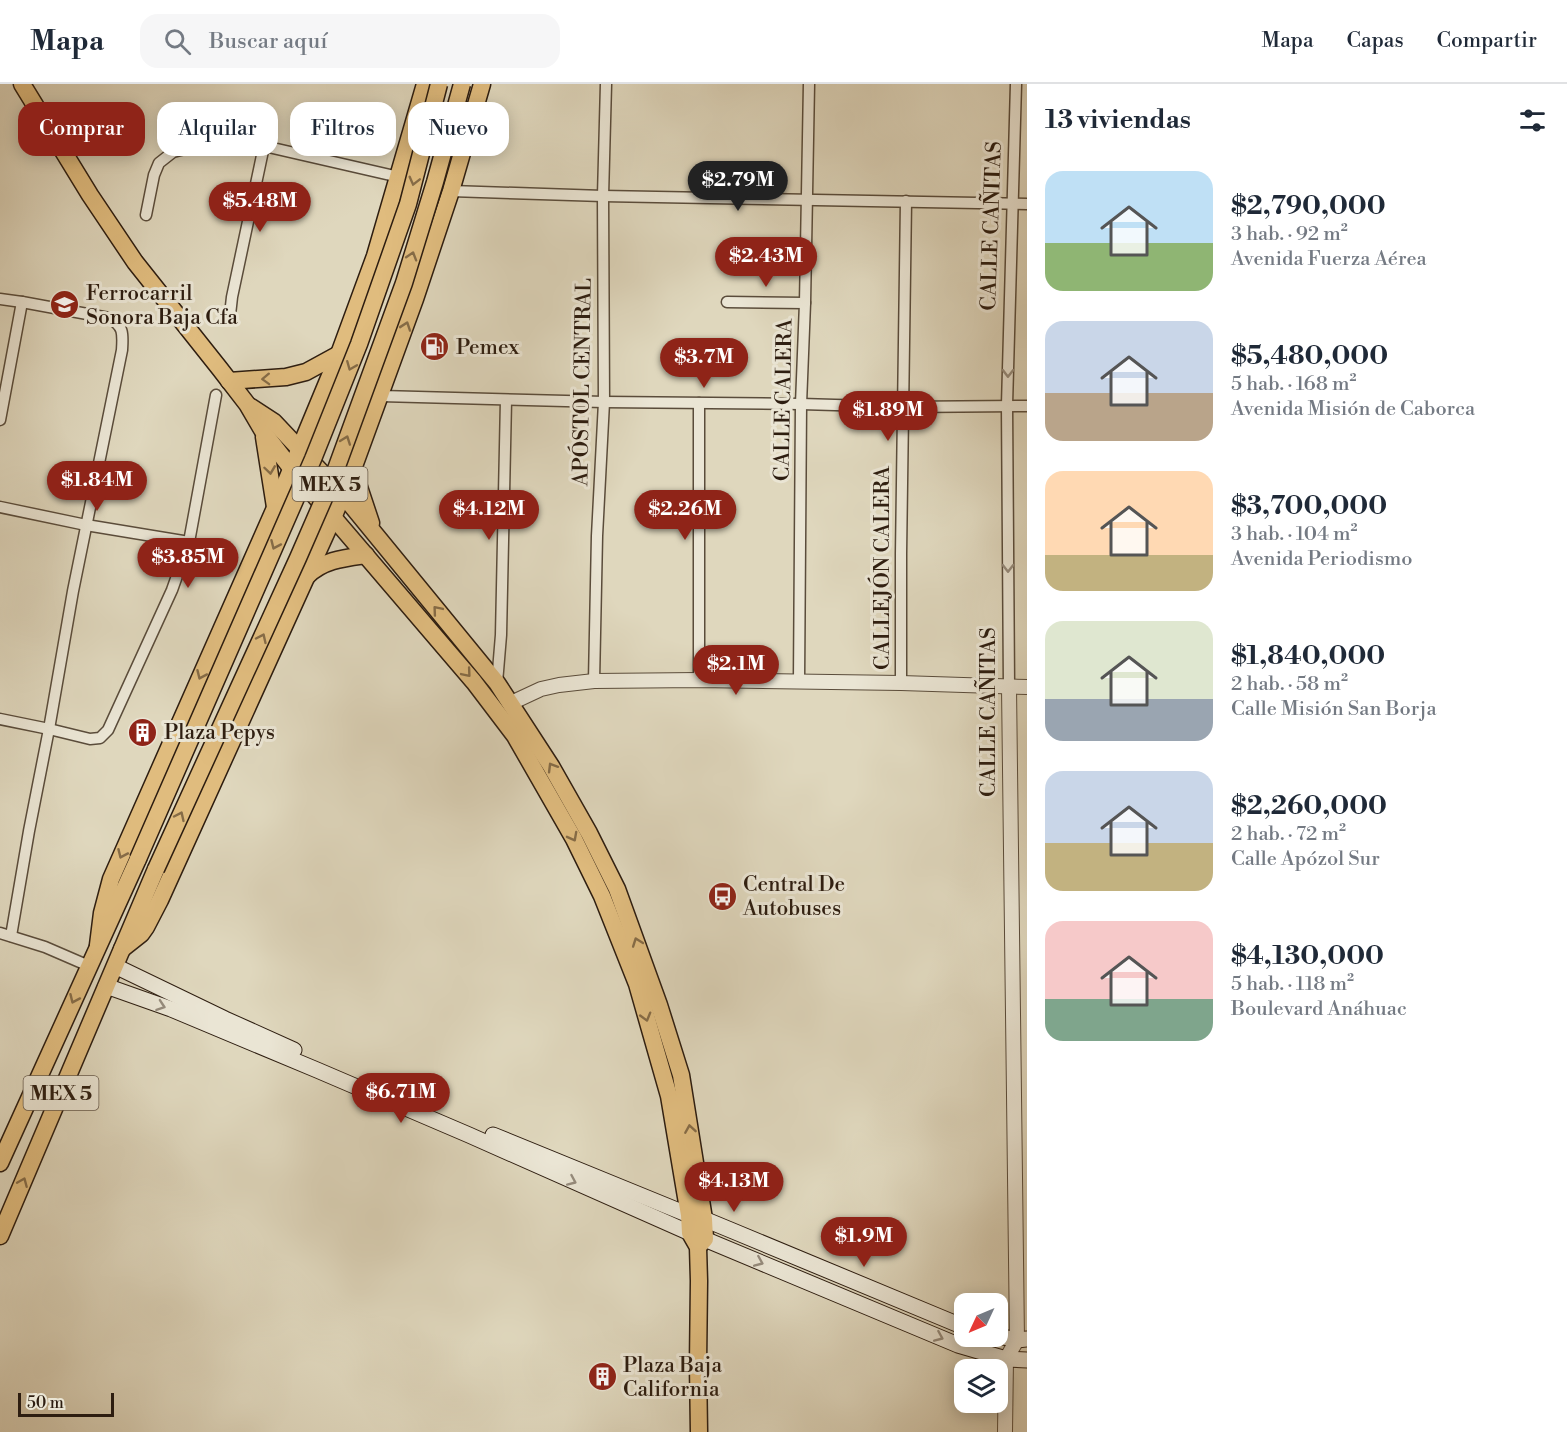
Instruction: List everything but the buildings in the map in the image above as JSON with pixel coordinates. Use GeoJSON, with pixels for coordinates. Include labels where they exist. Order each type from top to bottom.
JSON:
{"type":"FeatureCollection","features":[{"type":"Feature","properties":{"kind":"main road"},"geometry":{"type":"LineString","coordinates":[[22,84],[90,195],[135,262],[230,381],[264,433],[333,518],[474,682],[515,736],[574,839],[597,886],[637,984],[669,1096],[696,1217]]}},
{"type":"Feature","properties":{"kind":"main road"},"geometry":{"type":"LineString","coordinates":[[99,945],[102,913],[111,879],[275,508],[339,354],[375,256],[425,84]]}},
{"type":"Feature","properties":{"kind":"main road","name":"MEX 5"},"geometry":{"type":"LineString","coordinates":[[0,1163],[138,859],[313,459],[359,344],[408,204],[439,84]]}},
{"type":"Feature","properties":{"kind":"main road","name":"MEX 5"},"geometry":{"type":"LineString","coordinates":[[0,1236],[156,869],[332,480],[404,283],[462,84]]}},
{"type":"Feature","properties":{"kind":"main road"},"geometry":{"type":"LineString","coordinates":[[122,949],[141,934],[160,900],[343,495],[381,396],[451,191],[482,84]]}},
{"type":"Feature","properties":{"kind":"main road"},"geometry":{"type":"LineString","coordinates":[[230,381],[286,378],[306,372],[339,354]]}},
{"type":"Feature","properties":{"kind":"main road"},"geometry":{"type":"LineString","coordinates":[[247,404],[274,422],[343,495],[497,682],[551,766],[589,833],[617,889],[659,1005],[681,1075],[698,1240],[699,1432]]}},
{"type":"Feature","properties":{"kind":"main road"},"geometry":{"type":"LineString","coordinates":[[264,433],[275,508]]}},
{"type":"Feature","properties":{"kind":"main road"},"geometry":{"type":"LineString","coordinates":[[353,469],[374,533]]}},
{"type":"Feature","properties":{"kind":"main road"},"geometry":{"type":"LineString","coordinates":[[304,579],[324,563],[366,555]]}},
{"type":"Feature","properties":{"kind":"main road"},"geometry":{"type":"LineString","coordinates":[[115,966],[225,1019],[472,1126],[954,1324]]}},
{"type":"Feature","properties":{"kind":"main road"},"geometry":{"type":"LineString","coordinates":[[106,986],[171,1009],[469,1135],[698,1240],[958,1345],[1006,1359]]}},
{"type":"Feature","properties":{"kind":"main road"},"geometry":{"type":"LineString","coordinates":[[1008,1359],[1027,1360]]}},
{"type":"Feature","properties":{"kind":"street","name":"APÓSTOL CENTRAL"},"geometry":{"type":"LineString","coordinates":[[594,681],[597,536],[604,402],[603,196],[606,84]]}},
{"type":"Feature","properties":{"kind":"street","name":"CALLE CALERA"},"geometry":{"type":"LineString","coordinates":[[799,681],[801,404],[809,84]]}},
{"type":"Feature","properties":{"kind":"street","name":"CALLE CAÑITAS"},"geometry":{"type":"LineString","coordinates":[[1016,84],[1007,405],[1009,687],[1022,1340]]}},
{"type":"Feature","properties":{"kind":"street"},"geometry":{"type":"LineString","coordinates":[[278,149],[399,177]]}},
{"type":"Feature","properties":{"kind":"street"},"geometry":{"type":"LineString","coordinates":[[146,215],[154,175],[159,163],[168,156]]}},
{"type":"Feature","properties":{"kind":"street"},"geometry":{"type":"LineString","coordinates":[[230,315],[262,156]]}},
{"type":"Feature","properties":{"kind":"street"},"geometry":{"type":"LineString","coordinates":[[451,191],[1027,204]]}},
{"type":"Feature","properties":{"kind":"street","name":"CALLEJÓN CALERA"},"geometry":{"type":"LineString","coordinates":[[901,683],[906,201]]}},
{"type":"Feature","properties":{"kind":"street"},"geometry":{"type":"LineString","coordinates":[[0,299],[109,318],[122,330],[122,350],[86,525],[29,831],[6,934],[45,947],[89,966]]}},
{"type":"Feature","properties":{"kind":"street"},"geometry":{"type":"LineString","coordinates":[[0,420],[22,302]]}},
{"type":"Feature","properties":{"kind":"street"},"geometry":{"type":"LineString","coordinates":[[727,302],[805,303]]}},
{"type":"Feature","properties":{"kind":"street"},"geometry":{"type":"LineString","coordinates":[[0,719],[90,739],[100,738],[108,730],[172,590],[189,542],[216,395]]}},
{"type":"Feature","properties":{"kind":"street"},"geometry":{"type":"LineString","coordinates":[[381,396],[604,402],[1027,406]]}},
{"type":"Feature","properties":{"kind":"street"},"geometry":{"type":"LineString","coordinates":[[497,682],[501,624],[506,400]]}},
{"type":"Feature","properties":{"kind":"street"},"geometry":{"type":"LineString","coordinates":[[699,403],[699,680]]}},
{"type":"Feature","properties":{"kind":"street"},"geometry":{"type":"LineString","coordinates":[[0,507],[86,525],[189,542]]}},
{"type":"Feature","properties":{"kind":"street"},"geometry":{"type":"LineString","coordinates":[[511,703],[541,689],[594,681],[799,681],[1027,687]]}},
{"type":"Feature","properties":{"kind":"street"},"geometry":{"type":"LineString","coordinates":[[1022,1340],[1027,1355]]}},
{"type":"Feature","properties":{"kind":"street"},"geometry":{"type":"LineString","coordinates":[[1006,1359],[1022,1340]]}},
{"type":"Feature","properties":{"kind":"street"},"geometry":{"type":"LineString","coordinates":[[1005,1413],[1005,1432]]}},
{"type":"Feature","properties":{"kind":"place","name":"Ferrocarril Sonora Baja Cfa"},"geometry":{"type":"Point","coordinates":[65,305]}},
{"type":"Feature","properties":{"kind":"place","name":"Pemex"},"geometry":{"type":"Point","coordinates":[435,347]}},
{"type":"Feature","properties":{"kind":"place","name":"Plaza Pepys"},"geometry":{"type":"Point","coordinates":[143,732]}},
{"type":"Feature","properties":{"kind":"place","name":"Central De Autobuses"},"geometry":{"type":"Point","coordinates":[722,896]}},
{"type":"Feature","properties":{"kind":"place","name":"Plaza Baja California"},"geometry":{"type":"Point","coordinates":[602,1377]}}]}
